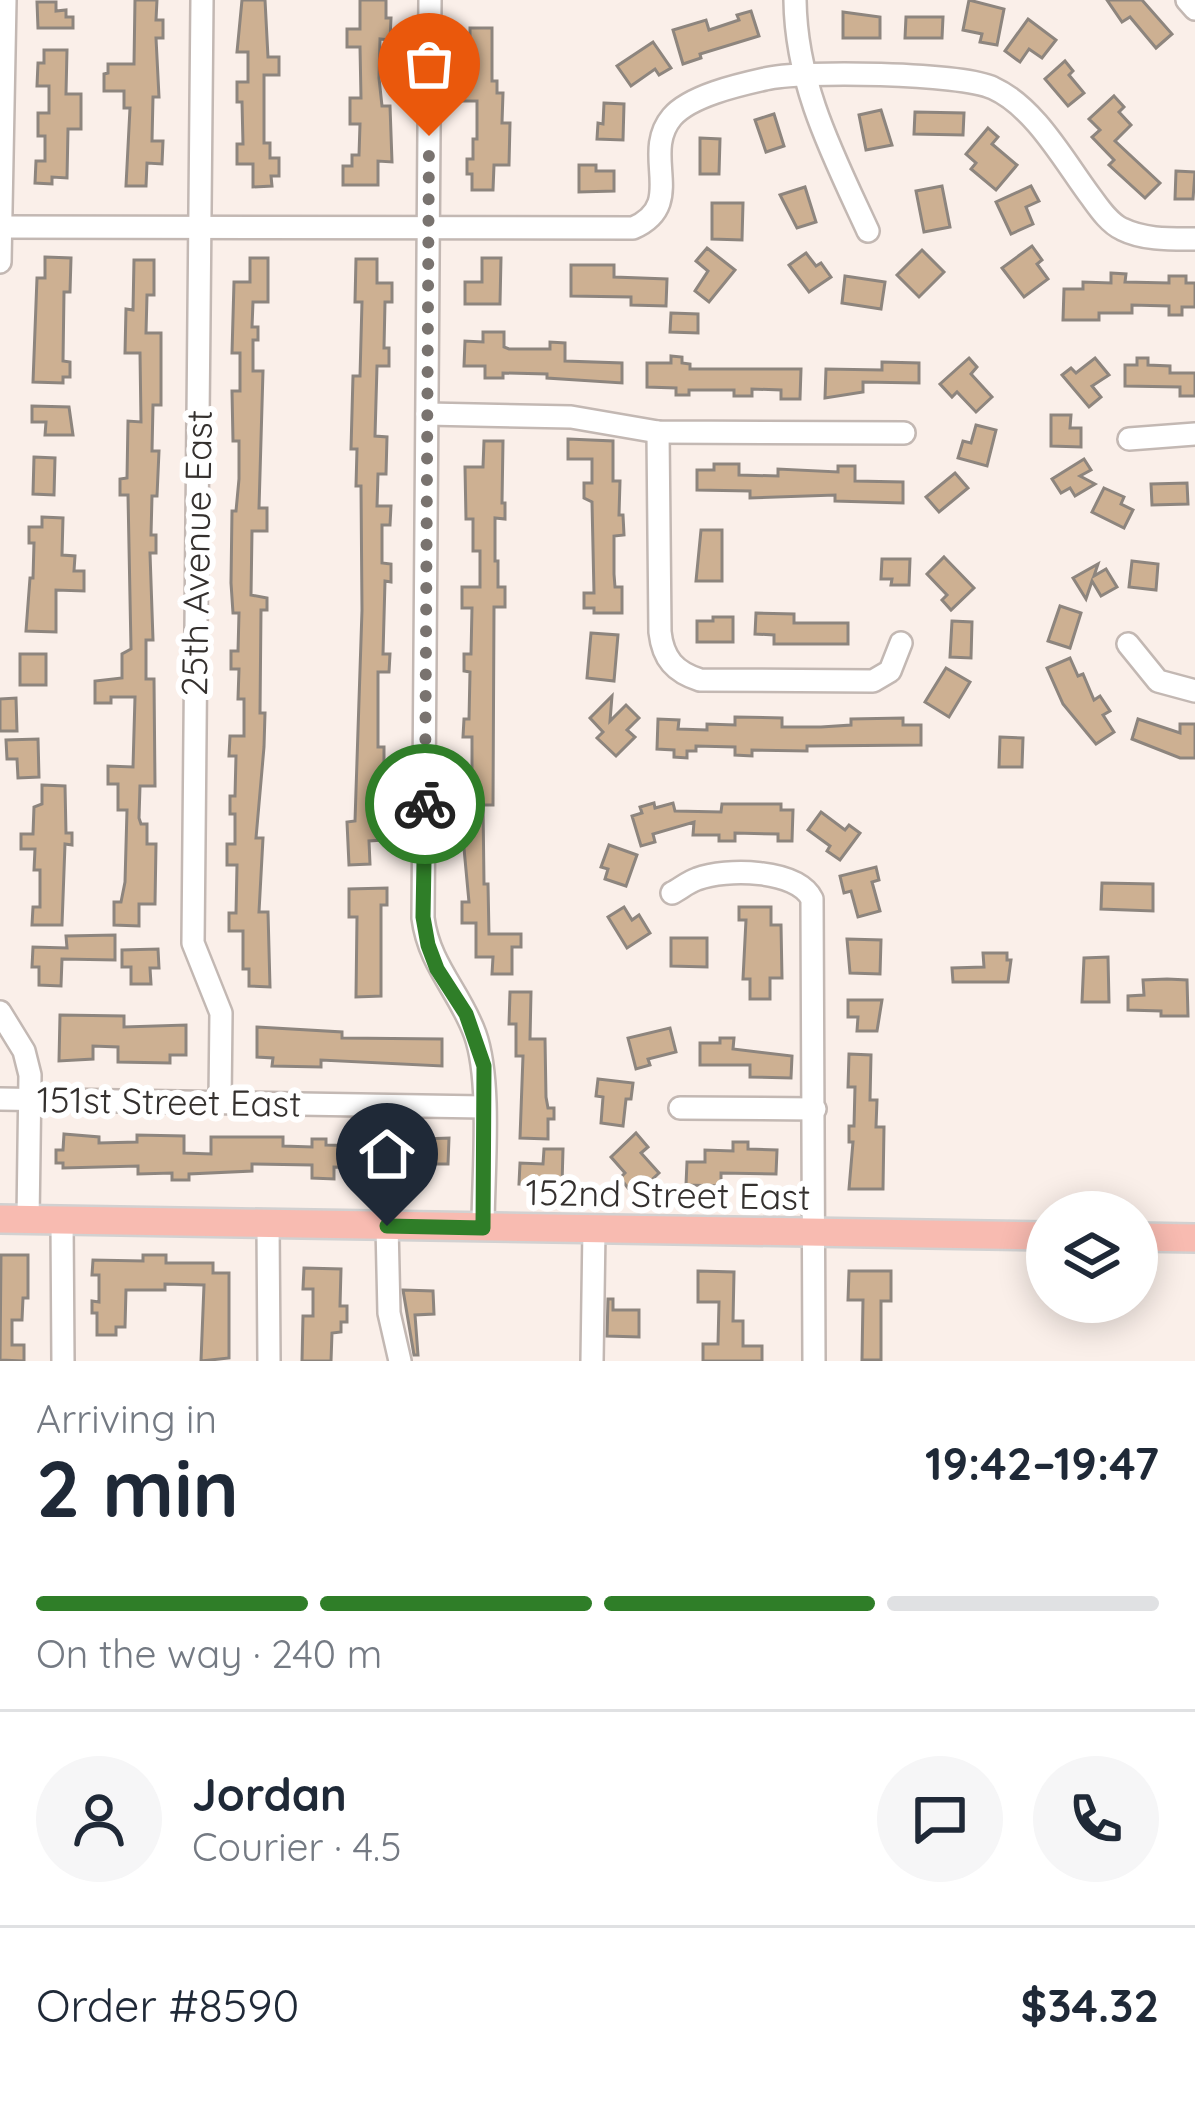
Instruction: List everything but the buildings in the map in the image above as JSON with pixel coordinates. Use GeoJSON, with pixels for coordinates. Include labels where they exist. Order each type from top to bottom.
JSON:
{"type":"FeatureCollection","features":[{"type":"Feature","properties":{"kind":"main road","name":"152nd Street East"},"geometry":{"type":"LineString","coordinates":[[14,1220],[1026,1236]]}},
{"type":"Feature","properties":{"kind":"main road"},"geometry":{"type":"LineString","coordinates":[[1158,1237],[1195,1238]]}},
{"type":"Feature","properties":{"kind":"street"},"geometry":{"type":"LineString","coordinates":[[0,262],[5,0]]}},
{"type":"Feature","properties":{"kind":"street","name":"25th Avenue East"},"geometry":{"type":"LineString","coordinates":[[202,0],[193,943],[220,1013],[220,1101]]}},
{"type":"Feature","properties":{"kind":"street"},"geometry":{"type":"LineString","coordinates":[[430,0],[423,917],[437,969],[476,1034],[484,1066],[483,1228]]}},
{"type":"Feature","properties":{"kind":"street"},"geometry":{"type":"LineString","coordinates":[[795,0],[803,76],[817,122],[868,231]]}},
{"type":"Feature","properties":{"kind":"street"},"geometry":{"type":"LineString","coordinates":[[1187,0],[1195,9]]}},
{"type":"Feature","properties":{"kind":"street"},"geometry":{"type":"LineString","coordinates":[[1,227],[633,228],[649,221],[661,202],[665,128],[678,111],[767,78],[803,76],[952,78],[987,85],[1018,104],[1114,224],[1140,235],[1195,239]]}},
{"type":"Feature","properties":{"kind":"street"},"geometry":{"type":"LineString","coordinates":[[427,414],[571,417],[658,432],[904,433]]}},
{"type":"Feature","properties":{"kind":"street"},"geometry":{"type":"LineString","coordinates":[[658,432],[660,632],[677,671],[700,680],[873,682],[890,671],[902,643]]}},
{"type":"Feature","properties":{"kind":"street"},"geometry":{"type":"LineString","coordinates":[[1129,440],[1195,434]]}},
{"type":"Feature","properties":{"kind":"street"},"geometry":{"type":"LineString","coordinates":[[1128,644],[1158,682],[1195,692]]}},
{"type":"Feature","properties":{"kind":"street"},"geometry":{"type":"LineString","coordinates":[[672,893],[696,879],[716,875],[783,877],[807,889],[815,928],[814,1361]]}},
{"type":"Feature","properties":{"kind":"street"},"geometry":{"type":"LineString","coordinates":[[0,1012],[24,1051],[30,1100],[14,1220]]}},
{"type":"Feature","properties":{"kind":"street","name":"151st Street East"},"geometry":{"type":"LineString","coordinates":[[0,1099],[483,1107]]}},
{"type":"Feature","properties":{"kind":"street"},"geometry":{"type":"LineString","coordinates":[[680,1108],[815,1109]]}},
{"type":"Feature","properties":{"kind":"street"},"geometry":{"type":"LineString","coordinates":[[62,1222],[63,1361]]}},
{"type":"Feature","properties":{"kind":"street"},"geometry":{"type":"LineString","coordinates":[[268,1225],[268,1361]]}},
{"type":"Feature","properties":{"kind":"street"},"geometry":{"type":"LineString","coordinates":[[387,1226],[388,1312],[400,1361]]}},
{"type":"Feature","properties":{"kind":"street"},"geometry":{"type":"LineString","coordinates":[[592,1361],[594,1230]]}},
{"type":"Feature","properties":{"kind":"way so far"},"geometry":{"type":"LineString","coordinates":[[425,804],[429,136]]}},
{"type":"Feature","properties":{"kind":"route"},"geometry":{"type":"LineString","coordinates":[[387,1226],[483,1228],[484,1066],[476,1034],[428,945],[423,917],[425,804]]}}]}
